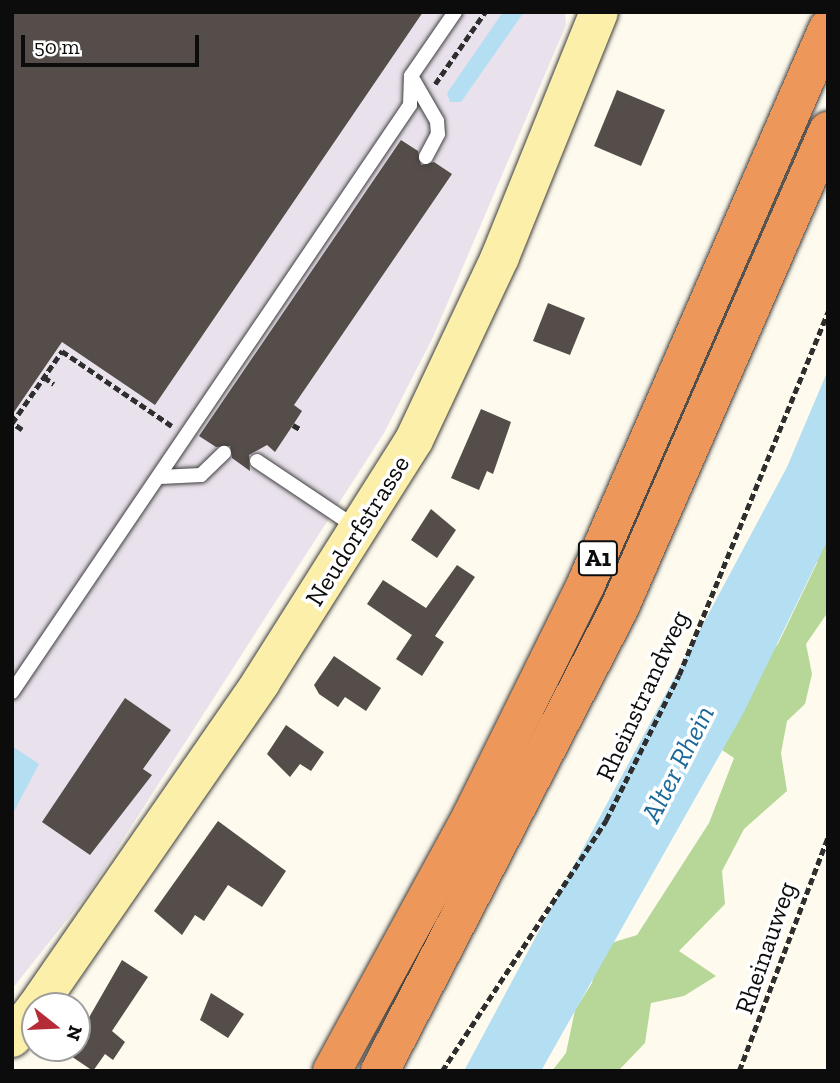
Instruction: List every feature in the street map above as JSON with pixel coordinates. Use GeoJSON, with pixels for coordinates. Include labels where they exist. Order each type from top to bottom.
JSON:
{"type":"FeatureCollection","features":[{"type":"Feature","properties":{"kind":"highway","name":"A1"},"geometry":{"type":"LineString","coordinates":[[332,1071],[472,815],[586,584],[828,28]]}},
{"type":"Feature","properties":{"kind":"highway","name":"A1"},"geometry":{"type":"LineString","coordinates":[[380,1071],[613,620],[828,131]]}},
{"type":"Feature","properties":{"kind":"main road","name":"Neudorfstrasse"},"geometry":{"type":"LineString","coordinates":[[46,992],[361,531],[463,341],[599,12]]}},
{"type":"Feature","properties":{"kind":"lane"},"geometry":{"type":"LineString","coordinates":[[12,692],[410,105],[411,76],[455,12]]}},
{"type":"Feature","properties":{"kind":"lane"},"geometry":{"type":"LineString","coordinates":[[411,76],[437,121],[426,157]]}},
{"type":"Feature","properties":{"kind":"lane"},"geometry":{"type":"LineString","coordinates":[[160,477],[201,475],[224,453]]}},
{"type":"Feature","properties":{"kind":"lane"},"geometry":{"type":"LineString","coordinates":[[257,461],[361,531]]}},
{"type":"Feature","properties":{"kind":"path","name":"Rheinstrandweg"},"geometry":{"type":"LineString","coordinates":[[442,1071],[606,820],[679,675],[828,311]]}},
{"type":"Feature","properties":{"kind":"path"},"geometry":{"type":"LineString","coordinates":[[22,430],[12,423],[62,351],[173,426]]}},
{"type":"Feature","properties":{"kind":"path"},"geometry":{"type":"LineString","coordinates":[[44,377],[54,384]]}},
{"type":"Feature","properties":{"kind":"path"},"geometry":{"type":"LineString","coordinates":[[293,425],[300,429]]}},
{"type":"Feature","properties":{"kind":"path","name":"Rheinauweg"},"geometry":{"type":"LineString","coordinates":[[739,1071],[828,837]]}},
{"type":"Feature","properties":{"kind":"shaded area"},"geometry":{"type":"Polygon","coordinates":[[[12,12],[565,12],[566,25],[433,337],[384,433],[89,892],[12,989],[12,12]]]}},
{"type":"Feature","properties":{"kind":"green space"},"geometry":{"type":"Polygon","coordinates":[[[828,517],[828,612],[806,644],[812,674],[805,704],[787,721],[781,753],[787,791],[744,829],[722,871],[725,904],[679,951],[716,976],[684,996],[651,1003],[645,1043],[618,1071],[552,1071],[566,1053],[575,1010],[592,983],[598,947],[637,935],[709,823],[734,758],[710,742],[752,673],[778,644],[817,563],[811,535],[828,517]]]}},
{"type":"Feature","properties":{"kind":"water"},"geometry":{"type":"Polygon","coordinates":[[[503,12],[524,12],[461,102],[450,102],[447,93],[503,12]]]}},
{"type":"Feature","properties":{"kind":"water","name":"Alter Rhein"},"geometry":{"type":"Polygon","coordinates":[[[828,370],[828,539],[744,712],[541,1071],[464,1071],[787,467],[828,370]]]}},
{"type":"Feature","properties":{"kind":"water"},"geometry":{"type":"Polygon","coordinates":[[[12,746],[39,764],[12,815],[12,746]]]}},
{"type":"Feature","properties":{"kind":"building"},"geometry":{"type":"Polygon","coordinates":[[[12,12],[423,12],[155,405],[62,342],[12,415],[12,12]]]}},
{"type":"Feature","properties":{"kind":"building"},"geometry":{"type":"Polygon","coordinates":[[[617,90],[665,110],[641,166],[594,146],[617,90]]]}},
{"type":"Feature","properties":{"kind":"building"},"geometry":{"type":"Polygon","coordinates":[[[401,140],[418,151],[421,165],[434,162],[452,174],[294,405],[302,411],[275,452],[267,445],[249,455],[250,471],[232,458],[230,446],[216,447],[199,436],[401,140]]]}},
{"type":"Feature","properties":{"kind":"building"},"geometry":{"type":"Polygon","coordinates":[[[548,303],[585,318],[570,355],[533,341],[548,303]]]}},
{"type":"Feature","properties":{"kind":"building"},"geometry":{"type":"Polygon","coordinates":[[[481,409],[511,422],[493,474],[487,471],[479,490],[451,478],[481,409]]]}},
{"type":"Feature","properties":{"kind":"building"},"geometry":{"type":"Polygon","coordinates":[[[431,509],[456,530],[437,558],[411,540],[431,509]]]}},
{"type":"Feature","properties":{"kind":"building"},"geometry":{"type":"Polygon","coordinates":[[[457,565],[475,577],[435,636],[444,642],[422,676],[396,659],[412,635],[367,604],[383,580],[426,608],[457,565]]]}},
{"type":"Feature","properties":{"kind":"building"},"geometry":{"type":"Polygon","coordinates":[[[334,656],[381,688],[366,711],[345,697],[338,707],[319,694],[314,685],[334,656]]]}},
{"type":"Feature","properties":{"kind":"building"},"geometry":{"type":"Polygon","coordinates":[[[125,698],[171,730],[143,769],[152,775],[90,855],[42,822],[125,698]]]}},
{"type":"Feature","properties":{"kind":"building"},"geometry":{"type":"Polygon","coordinates":[[[286,725],[324,752],[311,771],[300,764],[290,777],[267,754],[286,725]]]}},
{"type":"Feature","properties":{"kind":"building"},"geometry":{"type":"Polygon","coordinates":[[[218,821],[286,871],[262,907],[228,885],[204,921],[195,915],[182,935],[154,911],[218,821]]]}},
{"type":"Feature","properties":{"kind":"building"},"geometry":{"type":"Polygon","coordinates":[[[122,960],[148,977],[112,1031],[125,1042],[113,1060],[105,1054],[93,1071],[80,1062],[91,1062],[91,1014],[122,960]]]}},
{"type":"Feature","properties":{"kind":"building"},"geometry":{"type":"Polygon","coordinates":[[[211,993],[244,1014],[228,1038],[200,1020],[211,993]]]}}]}
